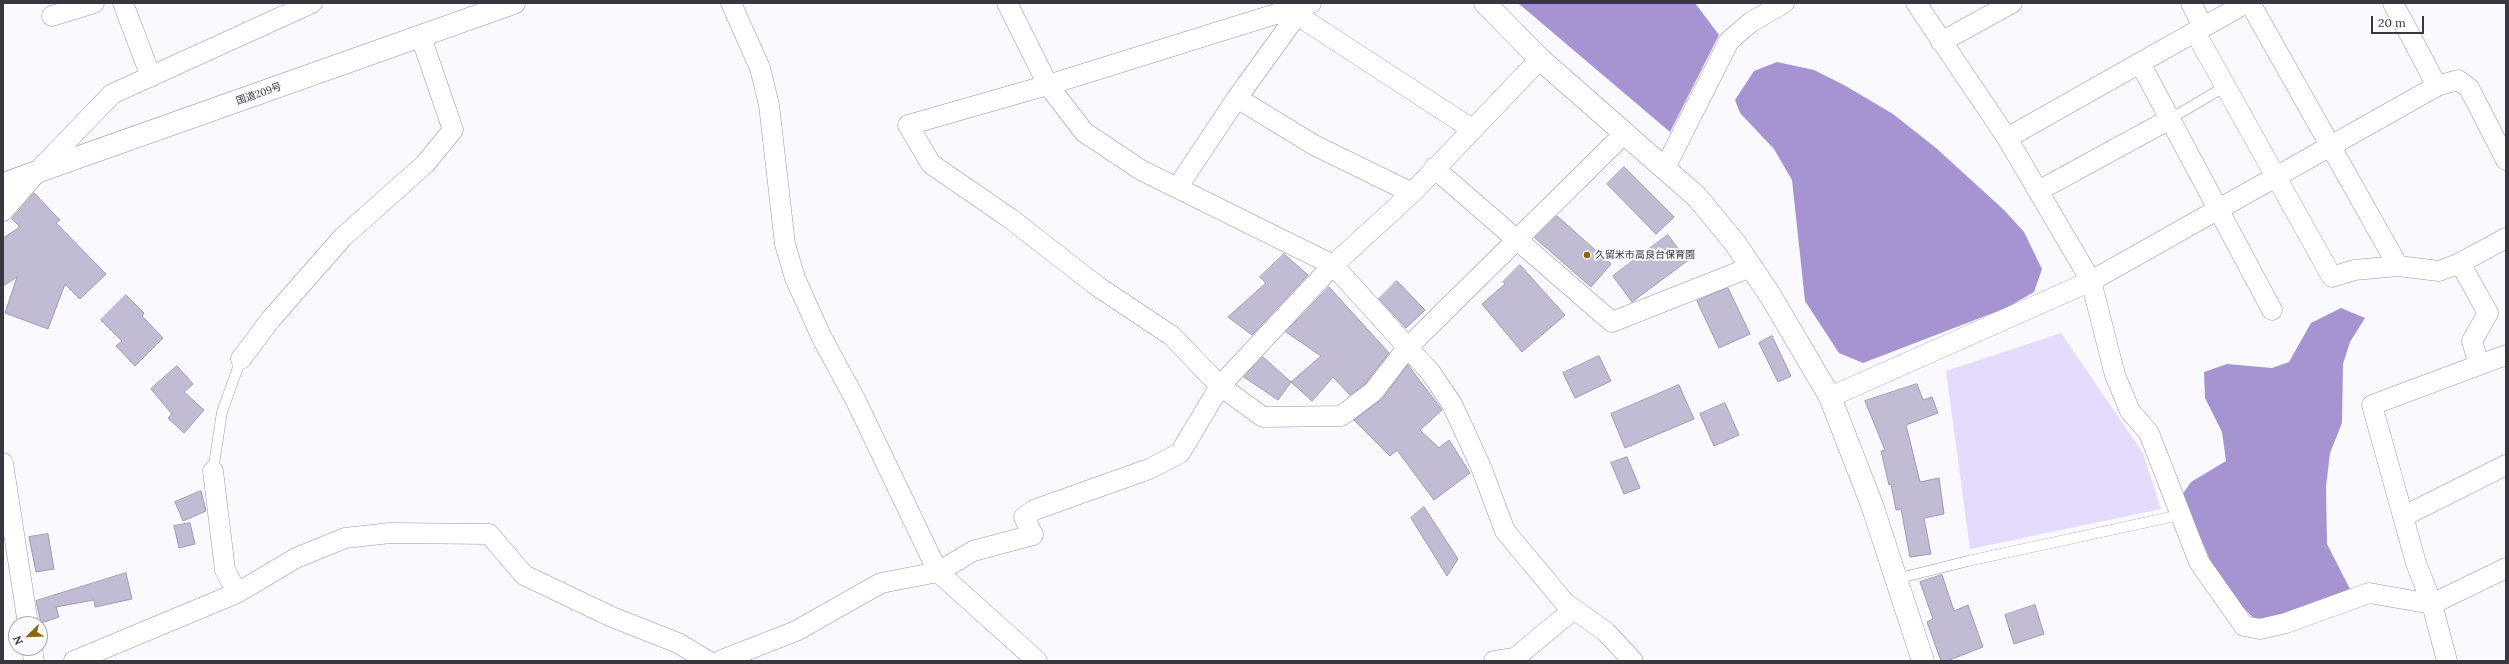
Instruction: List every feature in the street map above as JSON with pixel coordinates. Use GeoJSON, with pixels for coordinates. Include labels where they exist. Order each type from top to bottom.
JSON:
{"type":"FeatureCollection","features":[{"type":"Feature","properties":{"kind":"main road","name":"国道209号"},"geometry":{"type":"LineString","coordinates":[[3,184],[514,3]]}},
{"type":"Feature","properties":{"kind":"main road"},"geometry":{"type":"LineString","coordinates":[[1485,3],[1540,59],[1697,197],[1735,243],[1770,295],[1830,397],[1872,505],[1923,661]]}},
{"type":"Feature","properties":{"kind":"street"},"geometry":{"type":"LineString","coordinates":[[52,16],[94,3]]}},
{"type":"Feature","properties":{"kind":"street"},"geometry":{"type":"LineString","coordinates":[[123,3],[151,77]]}},
{"type":"Feature","properties":{"kind":"street"},"geometry":{"type":"LineString","coordinates":[[3,211],[37,172],[112,94],[312,3]]}},
{"type":"Feature","properties":{"kind":"street"},"geometry":{"type":"LineString","coordinates":[[732,3],[760,68],[770,105],[786,244],[795,278],[822,338],[855,399],[938,572],[1037,661]]}},
{"type":"Feature","properties":{"kind":"street"},"geometry":{"type":"LineString","coordinates":[[1007,3],[1048,85],[1084,132],[1141,170],[1333,265],[1431,374],[1452,404],[1481,467],[1505,531],[1565,603],[1606,632],[1634,661]]}},
{"type":"Feature","properties":{"kind":"street"},"geometry":{"type":"LineString","coordinates":[[1665,168],[1729,41],[1751,22],[1784,3]]}},
{"type":"Feature","properties":{"kind":"street"},"geometry":{"type":"LineString","coordinates":[[1916,3],[2007,138],[2091,281],[2115,375],[2130,411],[2149,433],[2199,562],[2244,626],[2260,629],[2286,623],[2370,593],[2432,604],[2506,568]]}},
{"type":"Feature","properties":{"kind":"street"},"geometry":{"type":"LineString","coordinates":[[1941,42],[2012,3]]}},
{"type":"Feature","properties":{"kind":"street"},"geometry":{"type":"LineString","coordinates":[[2191,3],[2199,30],[2226,86],[2332,277],[2354,270],[2398,266],[2439,271],[2460,263],[2506,238]]}},
{"type":"Feature","properties":{"kind":"street"},"geometry":{"type":"LineString","coordinates":[[2007,138],[2246,3]]}},
{"type":"Feature","properties":{"kind":"street"},"geometry":{"type":"LineString","coordinates":[[2250,3],[2398,266]]}},
{"type":"Feature","properties":{"kind":"street"},"geometry":{"type":"LineString","coordinates":[[2393,3],[2437,86]]}},
{"type":"Feature","properties":{"kind":"street"},"geometry":{"type":"LineString","coordinates":[[1296,8],[1048,85],[908,125],[931,164],[1011,219],[1097,286],[1172,336],[1220,386],[1263,417],[1341,416],[1373,392],[1407,348],[1625,133]]}},
{"type":"Feature","properties":{"kind":"street"},"geometry":{"type":"LineString","coordinates":[[1177,188],[1238,98],[1296,8]]}},
{"type":"Feature","properties":{"kind":"street"},"geometry":{"type":"LineString","coordinates":[[1296,8],[1472,129]]}},
{"type":"Feature","properties":{"kind":"street"},"geometry":{"type":"LineString","coordinates":[[241,359],[271,319],[343,237],[425,164],[453,130],[421,37]]}},
{"type":"Feature","properties":{"kind":"street"},"geometry":{"type":"LineString","coordinates":[[719,661],[796,631],[881,583],[938,572],[973,551],[1033,535],[1024,517],[1034,510],[1149,470],[1180,453],[1220,386],[1333,265],[1412,193],[1434,168],[1540,59]]}},
{"type":"Feature","properties":{"kind":"street"},"geometry":{"type":"LineString","coordinates":[[2140,63],[2220,209],[2272,310]]}},
{"type":"Feature","properties":{"kind":"street"},"geometry":{"type":"LineString","coordinates":[[1830,397],[2091,281],[2331,148],[2437,86],[2458,80],[2469,88],[2506,160]]}},
{"type":"Feature","properties":{"kind":"street"},"geometry":{"type":"LineString","coordinates":[[1238,98],[1314,145],[1412,193]]}},
{"type":"Feature","properties":{"kind":"street"},"geometry":{"type":"LineString","coordinates":[[2038,191],[2170,119]]}},
{"type":"Feature","properties":{"kind":"street"},"geometry":{"type":"LineString","coordinates":[[1434,168],[1612,322],[1750,267]]}},
{"type":"Feature","properties":{"kind":"street"},"geometry":{"type":"LineString","coordinates":[[2460,263],[2488,313],[2472,341],[2479,365]]}},
{"type":"Feature","properties":{"kind":"street"},"geometry":{"type":"LineString","coordinates":[[2447,661],[2432,604],[2416,563],[2372,405],[2506,355]]}},
{"type":"Feature","properties":{"kind":"street"},"geometry":{"type":"LineString","coordinates":[[3,463],[27,616]]}},
{"type":"Feature","properties":{"kind":"street"},"geometry":{"type":"LineString","coordinates":[[2404,516],[2506,465]]}},
{"type":"Feature","properties":{"kind":"street"},"geometry":{"type":"LineString","coordinates":[[213,471],[225,570],[237,594]]}},
{"type":"Feature","properties":{"kind":"street"},"geometry":{"type":"LineString","coordinates":[[74,661],[237,594],[296,558],[346,538],[390,533],[489,534],[524,575],[612,616],[678,643],[708,661]]}},
{"type":"Feature","properties":{"kind":"street"},"geometry":{"type":"LineString","coordinates":[[1494,661],[1517,659],[1574,609]]}},
{"type":"Feature","properties":{"kind":"lane"},"geometry":{"type":"LineString","coordinates":[[2170,119],[2226,86]]}},
{"type":"Feature","properties":{"kind":"lane"},"geometry":{"type":"LineString","coordinates":[[213,471],[222,412],[241,359]]}},
{"type":"Feature","properties":{"kind":"lane"},"geometry":{"type":"LineString","coordinates":[[1896,579],[1968,561],[2180,515]]}},
{"type":"Feature","properties":{"kind":"shaded area"},"geometry":{"type":"Polygon","coordinates":[[[1518,3],[1695,3],[1719,35],[1670,132],[1518,3]]]}},
{"type":"Feature","properties":{"kind":"shaded area"},"geometry":{"type":"Polygon","coordinates":[[[1777,62],[1814,70],[1844,85],[1893,114],[1936,148],[2004,210],[2024,232],[2042,269],[2034,292],[2006,308],[1863,363],[1839,353],[1805,301],[1792,180],[1774,149],[1740,113],[1735,100],[1754,71],[1777,62]]]}},
{"type":"Feature","properties":{"kind":"shaded area"},"geometry":{"type":"Polygon","coordinates":[[[2341,308],[2365,318],[2350,342],[2343,364],[2342,423],[2330,453],[2326,487],[2327,544],[2350,589],[2260,625],[2220,583],[2182,495],[2191,482],[2226,461],[2222,432],[2205,398],[2204,372],[2227,364],[2272,368],[2289,362],[2311,323],[2341,308]]]}},
{"type":"Feature","properties":{"kind":"shaded area"},"geometry":{"type":"Polygon","coordinates":[[[2061,333],[2143,453],[2161,509],[1970,549],[1946,371],[2061,333]]]}},
{"type":"Feature","properties":{"kind":"building"},"geometry":{"type":"Polygon","coordinates":[[[1624,167],[1674,217],[1656,234],[1607,184],[1624,167]]]}},
{"type":"Feature","properties":{"kind":"building"},"geometry":{"type":"Polygon","coordinates":[[[34,193],[60,220],[56,223],[106,274],[80,299],[65,284],[48,329],[5,313],[17,277],[3,286],[3,238],[20,227],[12,219],[34,193]]]}},
{"type":"Feature","properties":{"kind":"building"},"geometry":{"type":"Polygon","coordinates":[[[1557,216],[1611,264],[1591,287],[1535,238],[1557,216]]]}},
{"type":"Feature","properties":{"kind":"building"},"geometry":{"type":"Polygon","coordinates":[[[1668,235],[1687,261],[1632,302],[1613,276],[1668,235]]]}},
{"type":"Feature","properties":{"kind":"building"},"geometry":{"type":"Polygon","coordinates":[[[1284,254],[1308,275],[1252,335],[1228,317],[1266,283],[1260,277],[1284,254]]]}},
{"type":"Feature","properties":{"kind":"building"},"geometry":{"type":"Polygon","coordinates":[[[1520,265],[1565,315],[1522,352],[1482,304],[1505,284],[1503,282],[1520,265]]]}},
{"type":"Feature","properties":{"kind":"building"},"geometry":{"type":"Polygon","coordinates":[[[1397,281],[1425,310],[1406,328],[1379,299],[1397,281]]]}},
{"type":"Feature","properties":{"kind":"building"},"geometry":{"type":"Polygon","coordinates":[[[1329,287],[1389,353],[1365,384],[1350,395],[1333,377],[1312,401],[1291,382],[1321,356],[1286,332],[1329,287]]]}},
{"type":"Feature","properties":{"kind":"building"},"geometry":{"type":"Polygon","coordinates":[[[1728,288],[1750,334],[1719,348],[1697,301],[1728,288]]]}},
{"type":"Feature","properties":{"kind":"building"},"geometry":{"type":"Polygon","coordinates":[[[126,295],[144,313],[142,316],[163,338],[135,366],[116,346],[122,341],[101,320],[126,295]]]}},
{"type":"Feature","properties":{"kind":"building"},"geometry":{"type":"Polygon","coordinates":[[[1772,336],[1791,376],[1778,382],[1759,343],[1772,336]]]}},
{"type":"Feature","properties":{"kind":"building"},"geometry":{"type":"Polygon","coordinates":[[[1599,356],[1611,381],[1575,398],[1563,373],[1599,356]]]}},
{"type":"Feature","properties":{"kind":"building"},"geometry":{"type":"Polygon","coordinates":[[[1263,357],[1291,382],[1278,400],[1244,377],[1263,357]]]}},
{"type":"Feature","properties":{"kind":"building"},"geometry":{"type":"Polygon","coordinates":[[[1408,365],[1442,410],[1420,430],[1439,448],[1449,440],[1470,473],[1434,500],[1397,450],[1390,456],[1354,420],[1382,399],[1408,365]]]}},
{"type":"Feature","properties":{"kind":"building"},"geometry":{"type":"Polygon","coordinates":[[[177,366],[193,384],[184,392],[204,410],[184,433],[168,418],[172,414],[151,389],[177,366]]]}},
{"type":"Feature","properties":{"kind":"building"},"geometry":{"type":"Polygon","coordinates":[[[1917,384],[1923,400],[1932,397],[1938,413],[1906,425],[1920,482],[1939,478],[1944,514],[1924,518],[1931,554],[1910,557],[1901,509],[1896,510],[1891,484],[1889,485],[1881,451],[1885,450],[1865,401],[1917,384]]]}},
{"type":"Feature","properties":{"kind":"building"},"geometry":{"type":"Polygon","coordinates":[[[1679,385],[1694,419],[1625,448],[1611,414],[1679,385]]]}},
{"type":"Feature","properties":{"kind":"building"},"geometry":{"type":"Polygon","coordinates":[[[1725,403],[1739,435],[1714,446],[1700,414],[1725,403]]]}},
{"type":"Feature","properties":{"kind":"building"},"geometry":{"type":"Polygon","coordinates":[[[1627,457],[1640,488],[1624,494],[1611,463],[1627,457]]]}},
{"type":"Feature","properties":{"kind":"building"},"geometry":{"type":"Polygon","coordinates":[[[201,491],[206,511],[183,521],[175,502],[201,491]]]}},
{"type":"Feature","properties":{"kind":"building"},"geometry":{"type":"Polygon","coordinates":[[[1424,507],[1458,559],[1447,576],[1411,518],[1424,507]]]}},
{"type":"Feature","properties":{"kind":"building"},"geometry":{"type":"Polygon","coordinates":[[[190,523],[195,544],[179,548],[174,526],[190,523]]]}},
{"type":"Feature","properties":{"kind":"building"},"geometry":{"type":"Polygon","coordinates":[[[48,534],[54,569],[36,572],[29,537],[48,534]]]}},
{"type":"Feature","properties":{"kind":"building"},"geometry":{"type":"Polygon","coordinates":[[[126,573],[132,599],[95,607],[94,600],[56,607],[59,617],[48,621],[48,616],[39,616],[36,601],[126,573]]]}},
{"type":"Feature","properties":{"kind":"building"},"geometry":{"type":"Polygon","coordinates":[[[1942,575],[1954,611],[1968,605],[1983,647],[1947,661],[1941,661],[1927,622],[1933,619],[1920,582],[1942,575]]]}},
{"type":"Feature","properties":{"kind":"building"},"geometry":{"type":"Polygon","coordinates":[[[2035,605],[2044,634],[2014,644],[2005,615],[2035,605]]]}},
{"type":"Feature","properties":{"kind":"place","name":"久留米市高良台保育園"},"geometry":{"type":"Point","coordinates":[1587,255]}}]}
